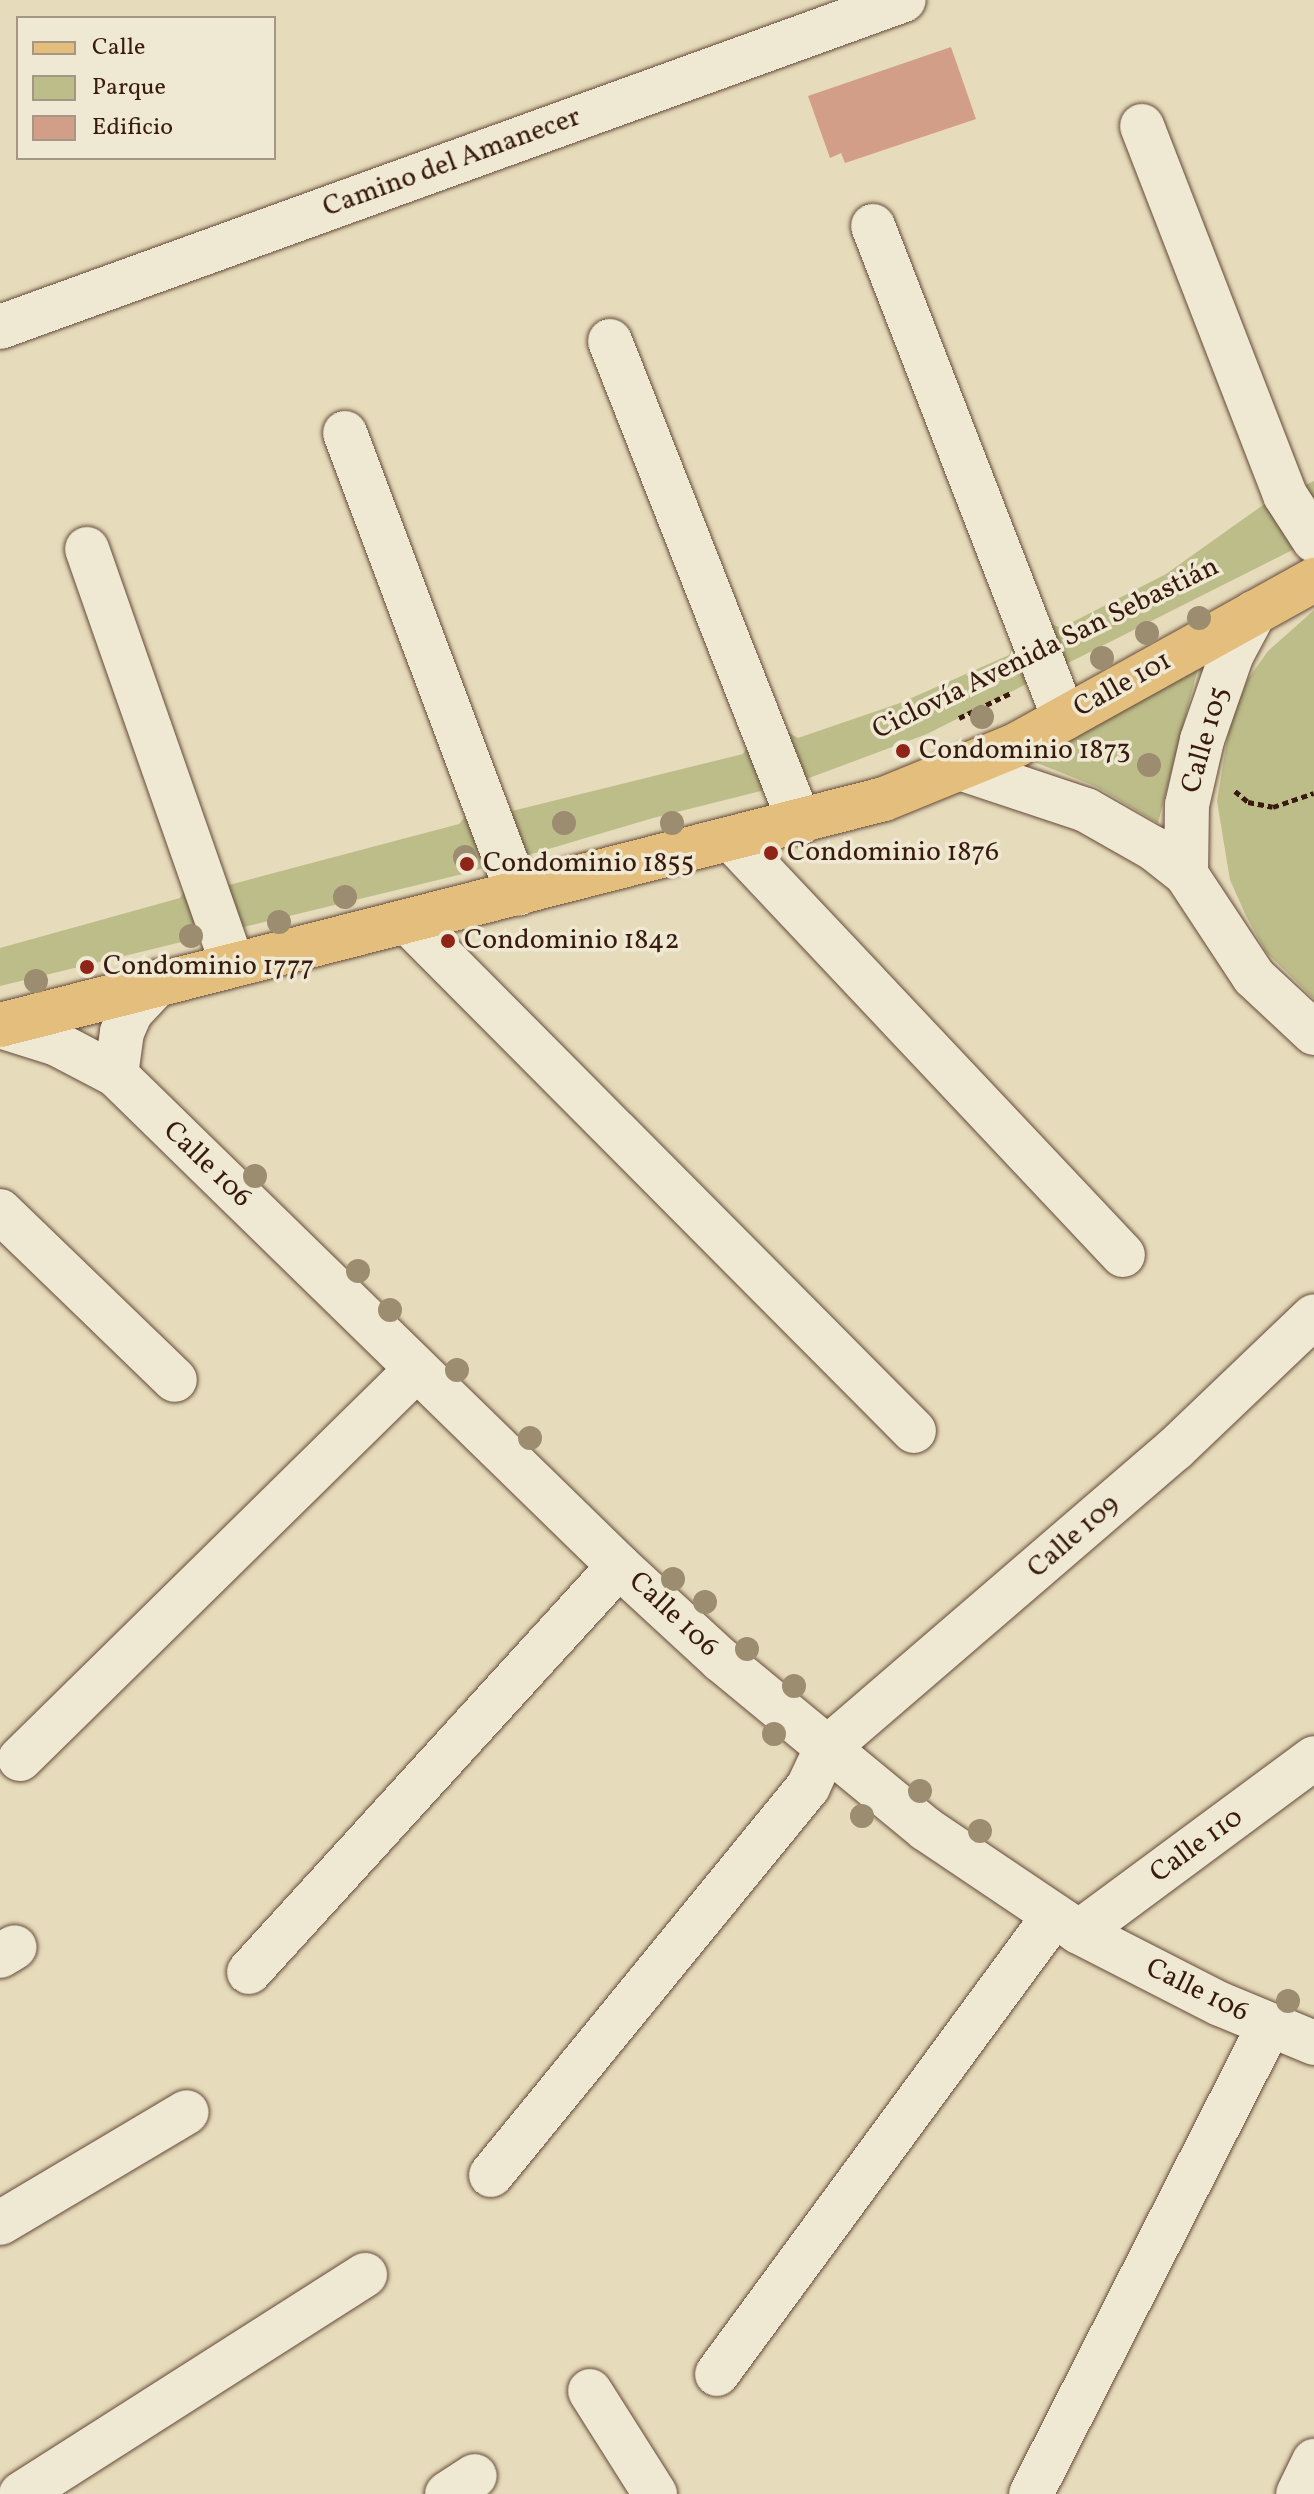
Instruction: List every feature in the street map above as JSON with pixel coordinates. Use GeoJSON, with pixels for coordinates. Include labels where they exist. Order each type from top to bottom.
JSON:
{"type":"FeatureCollection","features":[{"type":"Feature","properties":{"kind":"main road","name":"Calle 101"},"geometry":{"type":"LineString","coordinates":[[0,1025],[160,981],[800,823],[963,769],[1064,718],[1314,580]]}},
{"type":"Feature","properties":{"kind":"street","name":"Camino del Amanecer"},"geometry":{"type":"LineString","coordinates":[[0,327],[904,0]]}},
{"type":"Feature","properties":{"kind":"street"},"geometry":{"type":"LineString","coordinates":[[1142,126],[1285,495],[1314,540]]}},
{"type":"Feature","properties":{"kind":"street"},"geometry":{"type":"LineString","coordinates":[[873,226],[1064,718]]}},
{"type":"Feature","properties":{"kind":"street"},"geometry":{"type":"LineString","coordinates":[[610,341],[800,823]]}},
{"type":"Feature","properties":{"kind":"street"},"geometry":{"type":"LineString","coordinates":[[345,433],[518,894]]}},
{"type":"Feature","properties":{"kind":"street"},"geometry":{"type":"LineString","coordinates":[[87,549],[232,963]]}},
{"type":"Feature","properties":{"kind":"street","name":"Calle 105"},"geometry":{"type":"LineString","coordinates":[[1186,874],[1187,805],[1202,740],[1232,654],[1254,613]]}},
{"type":"Feature","properties":{"kind":"street"},"geometry":{"type":"LineString","coordinates":[[963,769],[1086,810],[1122,829],[1186,874],[1254,977],[1314,1033]]}},
{"type":"Feature","properties":{"kind":"street"},"geometry":{"type":"LineString","coordinates":[[732,840],[1123,1255]]}},
{"type":"Feature","properties":{"kind":"street"},"geometry":{"type":"LineString","coordinates":[[407,921],[914,1431]]}},
{"type":"Feature","properties":{"kind":"street"},"geometry":{"type":"LineString","coordinates":[[116,1075],[122,1032],[131,1012],[160,981]]}},
{"type":"Feature","properties":{"kind":"street","name":"Calle 106"},"geometry":{"type":"LineString","coordinates":[[0,1025],[57,1044],[116,1075],[619,1566],[826,1749],[951,1848],[1066,1924],[1269,2026],[1314,2043]]}},
{"type":"Feature","properties":{"kind":"street"},"geometry":{"type":"LineString","coordinates":[[0,1211],[175,1380]]}},
{"type":"Feature","properties":{"kind":"street","name":"Calle 109"},"geometry":{"type":"LineString","coordinates":[[826,1749],[1175,1449],[1314,1316]]}},
{"type":"Feature","properties":{"kind":"street"},"geometry":{"type":"LineString","coordinates":[[20,1759],[416,1370]]}},
{"type":"Feature","properties":{"kind":"street"},"geometry":{"type":"LineString","coordinates":[[249,1972],[619,1566]]}},
{"type":"Feature","properties":{"kind":"street"},"geometry":{"type":"LineString","coordinates":[[491,2175],[808,1787],[826,1749]]}},
{"type":"Feature","properties":{"kind":"street","name":"Calle 110"},"geometry":{"type":"LineString","coordinates":[[717,2374],[1066,1924],[1314,1758]]}},
{"type":"Feature","properties":{"kind":"street"},"geometry":{"type":"LineString","coordinates":[[1031,2494],[1269,2026]]}},
{"type":"Feature","properties":{"kind":"street"},"geometry":{"type":"LineString","coordinates":[[0,2223],[187,2112]]}},
{"type":"Feature","properties":{"kind":"street"},"geometry":{"type":"LineString","coordinates":[[21,2494],[365,2275]]}},
{"type":"Feature","properties":{"kind":"street"},"geometry":{"type":"LineString","coordinates":[[590,2391],[655,2494]]}},
{"type":"Feature","properties":{"kind":"street"},"geometry":{"type":"LineString","coordinates":[[1298,2494],[1314,2461]]}},
{"type":"Feature","properties":{"kind":"path","name":"Ciclovía Avenida San Sebastián"},"geometry":{"type":"LineString","coordinates":[[954,721],[1047,675]]}},
{"type":"Feature","properties":{"kind":"path"},"geometry":{"type":"LineString","coordinates":[[1228,785],[1248,802],[1273,807],[1314,793]]}},
{"type":"Feature","properties":{"kind":"green space"},"geometry":{"type":"Polygon","coordinates":[[[1314,481],[1314,539],[927,734],[801,781],[653,818],[467,873],[0,986],[0,948],[180,898],[186,888],[223,877],[229,885],[459,824],[465,817],[503,806],[512,811],[743,754],[747,746],[789,733],[798,738],[900,703],[1009,655],[1013,645],[1052,624],[1061,628],[1166,574],[1263,505],[1314,481]]]}},
{"type":"Feature","properties":{"kind":"green space"},"geometry":{"type":"Polygon","coordinates":[[[1314,610],[1314,999],[1266,952],[1246,916],[1230,880],[1217,801],[1230,722],[1248,679],[1268,651],[1314,610]]]}},
{"type":"Feature","properties":{"kind":"green space"},"geometry":{"type":"Polygon","coordinates":[[[1199,664],[1158,823],[1097,787],[1032,761],[1199,664]]]}},
{"type":"Feature","properties":{"kind":"building"},"geometry":{"type":"Polygon","coordinates":[[[951,47],[976,119],[845,163],[841,153],[830,158],[808,96],[951,47]]]}},
{"type":"Feature","properties":{"kind":"place","name":"Condominio 1873"},"geometry":{"type":"Point","coordinates":[903,751]}},
{"type":"Feature","properties":{"kind":"place","name":"Condominio 1876"},"geometry":{"type":"Point","coordinates":[771,853]}},
{"type":"Feature","properties":{"kind":"place","name":"Condominio 1855"},"geometry":{"type":"Point","coordinates":[467,864]}},
{"type":"Feature","properties":{"kind":"place","name":"Condominio 1842"},"geometry":{"type":"Point","coordinates":[448,941]}},
{"type":"Feature","properties":{"kind":"place","name":"Condominio 1777"},"geometry":{"type":"Point","coordinates":[87,967]}}]}
